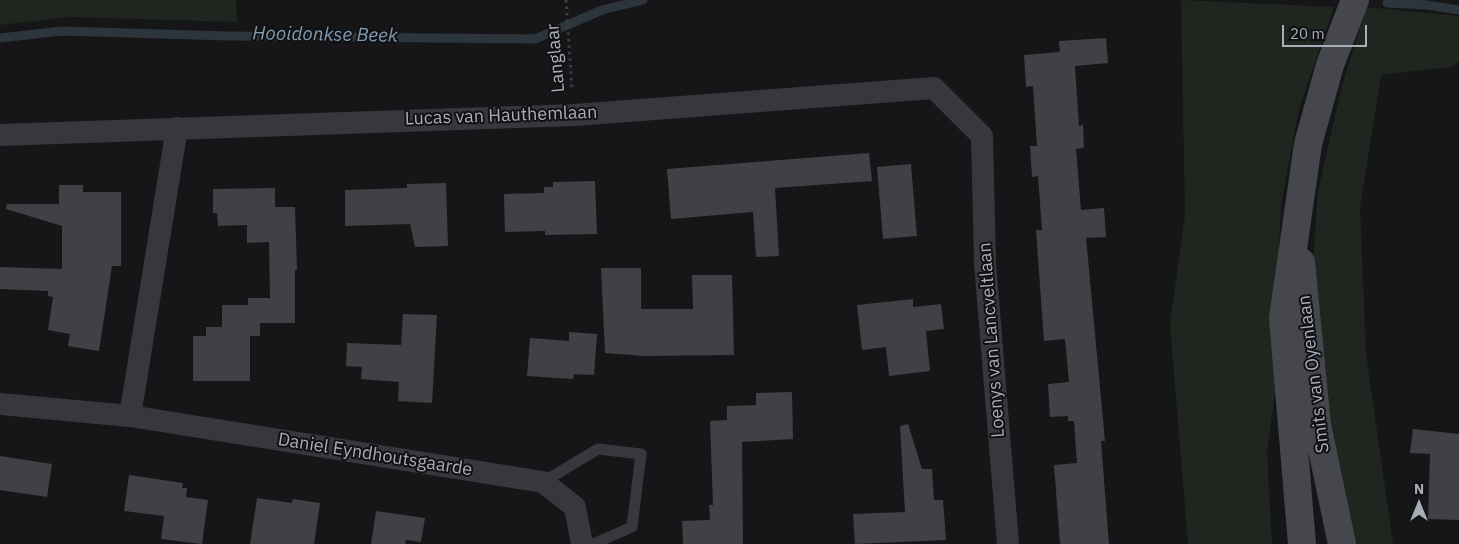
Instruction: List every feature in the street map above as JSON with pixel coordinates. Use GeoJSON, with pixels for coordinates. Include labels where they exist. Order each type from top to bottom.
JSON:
{"type":"FeatureCollection","features":[{"type":"Feature","properties":{"kind":"main road","name":"Smits van Oyenlaan"},"geometry":{"type":"LineString","coordinates":[[1302,544],[1283,318],[1297,232],[1308,144],[1330,65],[1355,0]]}},
{"type":"Feature","properties":{"kind":"main road","name":"Smits van Oyenlaan"},"geometry":{"type":"LineString","coordinates":[[1297,232],[1308,317],[1317,425],[1342,544]]}},
{"type":"Feature","properties":{"kind":"street","name":"Lucas van Hauthemlaan"},"geometry":{"type":"LineString","coordinates":[[0,134],[574,114],[934,88],[982,136]]}},
{"type":"Feature","properties":{"kind":"street"},"geometry":{"type":"LineString","coordinates":[[130,416],[177,128]]}},
{"type":"Feature","properties":{"kind":"street","name":"Loenys van Lancveltlaan"},"geometry":{"type":"LineString","coordinates":[[982,136],[985,263],[1008,544]]}},
{"type":"Feature","properties":{"kind":"street","name":"Daniel Eyndhoutsgaarde"},"geometry":{"type":"LineString","coordinates":[[0,404],[130,416],[543,482]]}},
{"type":"Feature","properties":{"kind":"street"},"geometry":{"type":"LineString","coordinates":[[543,482],[575,508],[582,544]]}},
{"type":"Feature","properties":{"kind":"lane"},"geometry":{"type":"LineString","coordinates":[[543,482],[598,449],[641,454],[632,527],[593,544]]}},
{"type":"Feature","properties":{"kind":"path","name":"Langlaar"},"geometry":{"type":"LineString","coordinates":[[566,0],[574,114]]}},
{"type":"Feature","properties":{"kind":"shaded area"},"geometry":{"type":"Polygon","coordinates":[[[0,0],[236,0],[237,22],[70,17],[0,25],[0,0]]]}},
{"type":"Feature","properties":{"kind":"shaded area"},"geometry":{"type":"Polygon","coordinates":[[[1181,0],[1334,7],[1299,109],[1281,205],[1277,296],[1279,362],[1267,452],[1272,544],[1188,544],[1170,324],[1185,215],[1181,0]]]}},
{"type":"Feature","properties":{"kind":"shaded area"},"geometry":{"type":"Polygon","coordinates":[[[1366,7],[1459,16],[1459,61],[1451,67],[1381,75],[1360,208],[1366,354],[1393,544],[1352,544],[1327,425],[1313,263],[1318,191],[1342,86],[1366,7]]]}},
{"type":"Feature","properties":{"kind":"building"},"geometry":{"type":"Polygon","coordinates":[[[1106,38],[1108,63],[1075,66],[1079,126],[1083,125],[1084,148],[1076,149],[1081,210],[1104,208],[1106,237],[1086,238],[1105,441],[1101,441],[1109,544],[1060,544],[1054,465],[1077,463],[1074,421],[1068,421],[1068,416],[1050,417],[1048,384],[1069,382],[1065,339],[1044,341],[1036,230],[1042,230],[1038,176],[1032,177],[1030,146],[1037,146],[1033,86],[1026,87],[1024,55],[1060,52],[1059,41],[1106,38]]]}},
{"type":"Feature","properties":{"kind":"building"},"geometry":{"type":"Polygon","coordinates":[[[869,153],[872,181],[775,188],[779,256],[756,257],[753,212],[671,219],[667,169],[869,153]]]}},
{"type":"Feature","properties":{"kind":"building"},"geometry":{"type":"Polygon","coordinates":[[[911,164],[917,236],[883,239],[877,167],[911,164]]]}},
{"type":"Feature","properties":{"kind":"building"},"geometry":{"type":"Polygon","coordinates":[[[595,181],[597,234],[545,235],[545,231],[505,232],[504,194],[544,193],[544,187],[553,187],[553,182],[595,181]]]}},
{"type":"Feature","properties":{"kind":"building"},"geometry":{"type":"Polygon","coordinates":[[[446,183],[448,246],[415,247],[410,224],[345,226],[345,190],[407,188],[407,184],[446,183]]]}},
{"type":"Feature","properties":{"kind":"building"},"geometry":{"type":"Polygon","coordinates":[[[59,185],[83,185],[83,192],[121,192],[121,266],[112,266],[99,351],[68,346],[70,334],[48,330],[53,297],[48,296],[48,291],[0,289],[0,267],[62,269],[62,226],[6,209],[7,204],[59,204],[59,185]]]}},
{"type":"Feature","properties":{"kind":"building"},"geometry":{"type":"Polygon","coordinates":[[[275,188],[275,207],[295,207],[297,270],[295,270],[295,323],[260,323],[260,336],[250,336],[250,381],[193,381],[193,336],[206,336],[206,327],[222,327],[222,305],[248,305],[248,298],[270,298],[269,242],[247,243],[247,225],[218,226],[217,213],[213,213],[213,189],[275,188]]]}},
{"type":"Feature","properties":{"kind":"building"},"geometry":{"type":"Polygon","coordinates":[[[601,268],[641,268],[641,309],[693,309],[692,275],[732,275],[734,355],[645,356],[605,353],[601,268]]]}},
{"type":"Feature","properties":{"kind":"building"},"geometry":{"type":"Polygon","coordinates":[[[913,299],[913,307],[941,304],[944,329],[926,331],[930,371],[889,376],[886,347],[862,350],[857,305],[913,299]]]}},
{"type":"Feature","properties":{"kind":"building"},"geometry":{"type":"Polygon","coordinates":[[[403,314],[437,315],[432,403],[398,401],[399,382],[361,379],[362,367],[346,366],[347,343],[401,345],[403,314]]]}},
{"type":"Feature","properties":{"kind":"building"},"geometry":{"type":"Polygon","coordinates":[[[569,332],[597,334],[594,375],[574,374],[573,379],[527,376],[530,338],[569,341],[569,332]]]}},
{"type":"Feature","properties":{"kind":"building"},"geometry":{"type":"Polygon","coordinates":[[[792,392],[793,439],[742,442],[743,544],[683,544],[682,521],[710,520],[709,505],[713,505],[710,421],[727,420],[727,406],[756,405],[756,393],[792,392]]]}},
{"type":"Feature","properties":{"kind":"building"},"geometry":{"type":"Polygon","coordinates":[[[908,424],[922,469],[932,469],[934,500],[943,500],[946,540],[855,544],[853,514],[905,512],[900,426],[908,424]]]}},
{"type":"Feature","properties":{"kind":"building"},"geometry":{"type":"Polygon","coordinates":[[[1413,429],[1459,434],[1459,520],[1428,519],[1430,454],[1410,453],[1413,429]]]}},
{"type":"Feature","properties":{"kind":"building"},"geometry":{"type":"Polygon","coordinates":[[[0,456],[52,464],[47,497],[0,490],[0,456]]]}},
{"type":"Feature","properties":{"kind":"building"},"geometry":{"type":"Polygon","coordinates":[[[129,475],[183,483],[182,488],[187,488],[186,497],[208,500],[202,544],[161,539],[164,516],[124,511],[129,475]]]}},
{"type":"Feature","properties":{"kind":"building"},"geometry":{"type":"Polygon","coordinates":[[[257,498],[292,503],[293,499],[320,503],[314,544],[250,544],[257,498]]]}},
{"type":"Feature","properties":{"kind":"building"},"geometry":{"type":"Polygon","coordinates":[[[376,511],[425,518],[421,542],[406,540],[405,544],[371,544],[376,511]]]}},
{"type":"Feature","properties":{"kind":"waterway","name":"Hooidonkse Beek"},"geometry":{"type":"LineString","coordinates":[[0,38],[62,31],[228,36],[535,39],[602,10],[643,0]]}},
{"type":"Feature","properties":{"kind":"waterway","name":"Hooidonkse Beek"},"geometry":{"type":"LineString","coordinates":[[1387,3],[1427,5],[1459,10]]}}]}
